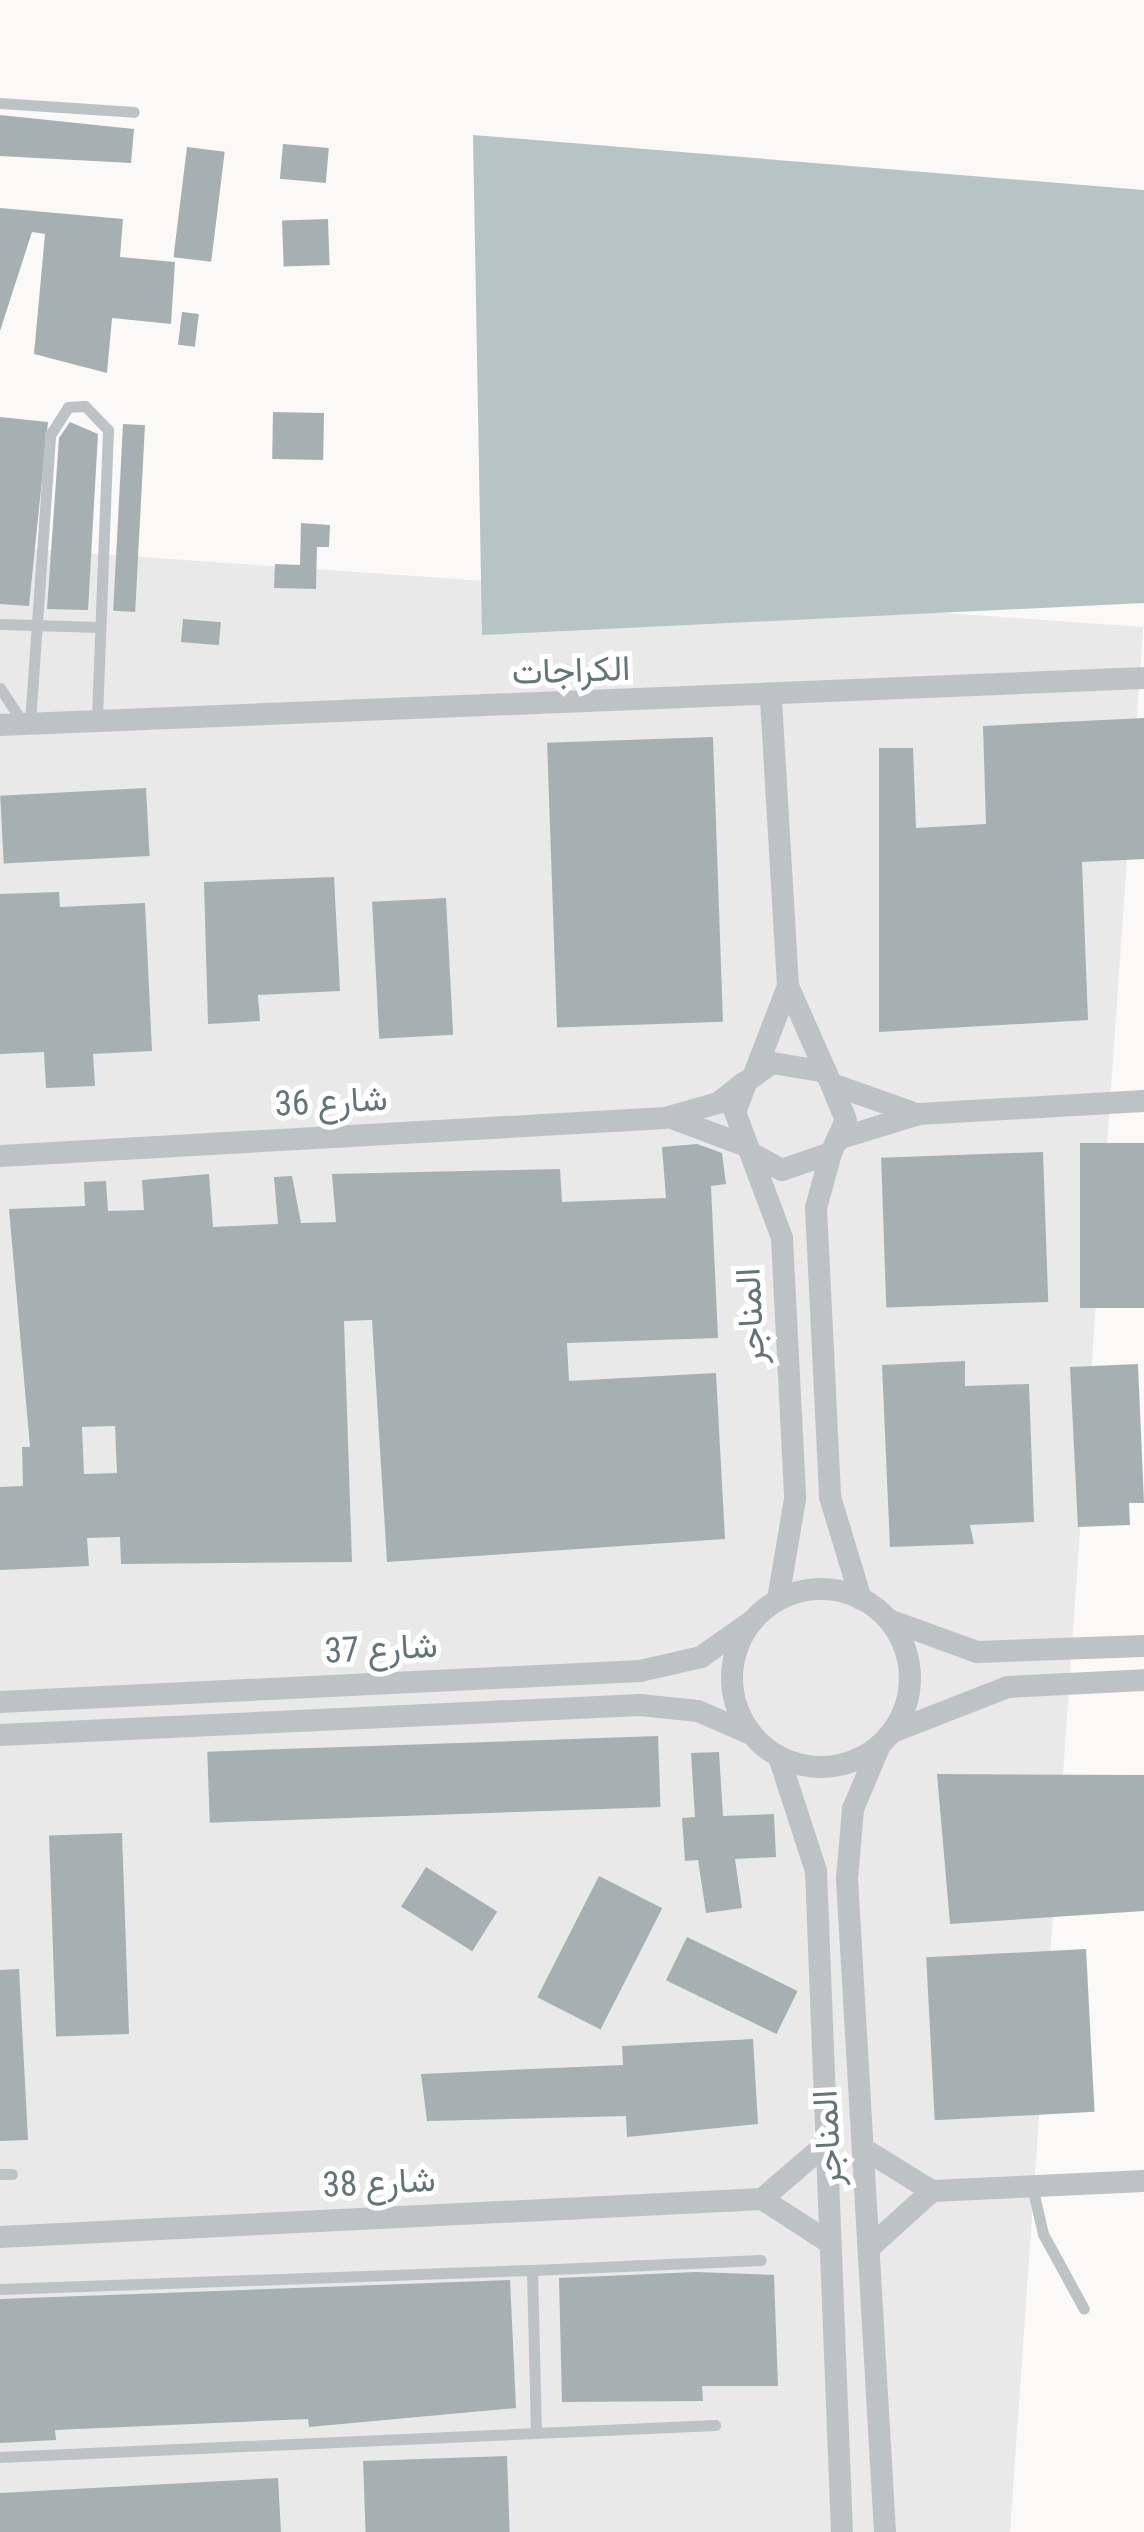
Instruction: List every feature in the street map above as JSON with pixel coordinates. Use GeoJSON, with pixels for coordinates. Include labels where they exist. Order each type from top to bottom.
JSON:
{"type":"FeatureCollection","features":[{"type":"Feature","properties":{"kind":"street","name":"الكراجات"},"geometry":{"type":"LineString","coordinates":[[18,724],[771,700],[1144,678]]}},
{"type":"Feature","properties":{"kind":"street"},"geometry":{"type":"LineString","coordinates":[[771,700],[788,986],[832,1079],[836,1146]]}},
{"type":"Feature","properties":{"kind":"street"},"geometry":{"type":"LineString","coordinates":[[788,986],[735,1112],[747,1149],[782,1170],[920,1114],[1144,1101]]}},
{"type":"Feature","properties":{"kind":"street"},"geometry":{"type":"LineString","coordinates":[[751,1077],[790,1060],[920,1114]]}},
{"type":"Feature","properties":{"kind":"street","name":"شارع 36"},"geometry":{"type":"LineString","coordinates":[[0,1156],[666,1118],[718,1103],[751,1077]]}},
{"type":"Feature","properties":{"kind":"street","name":"شارع 36"},"geometry":{"type":"LineString","coordinates":[[666,1118],[747,1149]]}},
{"type":"Feature","properties":{"kind":"street","name":"المناجر"},"geometry":{"type":"LineString","coordinates":[[836,1146],[816,1208],[830,1497],[861,1599]]}},
{"type":"Feature","properties":{"kind":"street","name":"المناجر"},"geometry":{"type":"LineString","coordinates":[[747,1149],[782,1238],[795,1499],[778,1600]]}},
{"type":"Feature","properties":{"kind":"street"},"geometry":{"type":"LineString","coordinates":[[1144,1646],[978,1652],[888,1620],[861,1599],[811,1590],[778,1600],[752,1622],[732,1669],[735,1704],[751,1734],[779,1757],[832,1767],[886,1739],[1008,1687],[1144,1680]]}},
{"type":"Feature","properties":{"kind":"street"},"geometry":{"type":"LineString","coordinates":[[886,1739],[910,1667],[888,1620]]}},
{"type":"Feature","properties":{"kind":"street","name":"شارع 37"},"geometry":{"type":"LineString","coordinates":[[0,1702],[640,1671],[700,1657],[752,1622]]}},
{"type":"Feature","properties":{"kind":"street","name":"شارع 37"},"geometry":{"type":"LineString","coordinates":[[0,1735],[640,1705],[698,1711],[751,1734]]}},
{"type":"Feature","properties":{"kind":"street","name":"المناجر"},"geometry":{"type":"LineString","coordinates":[[884,2532],[848,1844],[886,1739]]}},
{"type":"Feature","properties":{"kind":"street","name":"المناجر"},"geometry":{"type":"LineString","coordinates":[[779,1757],[816,1871],[842,2532]]}},
{"type":"Feature","properties":{"kind":"street"},"geometry":{"type":"LineString","coordinates":[[826,2144],[762,2200],[830,2243]]}},
{"type":"Feature","properties":{"kind":"street"},"geometry":{"type":"LineString","coordinates":[[864,2149],[932,2191],[1144,2181]]}},
{"type":"Feature","properties":{"kind":"street"},"geometry":{"type":"LineString","coordinates":[[870,2248],[932,2191]]}},
{"type":"Feature","properties":{"kind":"street","name":"شارع 38"},"geometry":{"type":"LineString","coordinates":[[0,2238],[762,2200]]}},
{"type":"Feature","properties":{"kind":"lane"},"geometry":{"type":"LineString","coordinates":[[0,103],[134,112]]}},
{"type":"Feature","properties":{"kind":"lane"},"geometry":{"type":"LineString","coordinates":[[18,724],[38,622],[50,436],[68,407],[85,406],[108,430],[97,720]]}},
{"type":"Feature","properties":{"kind":"lane"},"geometry":{"type":"LineString","coordinates":[[0,624],[38,622],[100,627]]}},
{"type":"Feature","properties":{"kind":"lane"},"geometry":{"type":"LineString","coordinates":[[0,688],[18,724]]}},
{"type":"Feature","properties":{"kind":"lane"},"geometry":{"type":"LineString","coordinates":[[1032,2186],[1043,2234],[1084,2309]]}},
{"type":"Feature","properties":{"kind":"lane"},"geometry":{"type":"LineString","coordinates":[[0,2289],[760,2260]]}},
{"type":"Feature","properties":{"kind":"lane"},"geometry":{"type":"LineString","coordinates":[[532,2270],[536,2433]]}},
{"type":"Feature","properties":{"kind":"lane"},"geometry":{"type":"LineString","coordinates":[[0,2457],[715,2425]]}},
{"type":"Feature","properties":{"kind":"shaded area"},"geometry":{"type":"Polygon","coordinates":[[[473,135],[1144,190],[1144,603],[482,635],[473,135]]]}},
{"type":"Feature","properties":{"kind":"shaded area"},"geometry":{"type":"Polygon","coordinates":[[[0,547],[1143,627],[1010,2532],[0,2532],[0,547]]]}},
{"type":"Feature","properties":{"kind":"building"},"geometry":{"type":"Polygon","coordinates":[[[0,115],[134,129],[131,163],[0,156],[0,115]]]}},
{"type":"Feature","properties":{"kind":"building"},"geometry":{"type":"Polygon","coordinates":[[[283,144],[329,148],[326,183],[280,179],[283,144]]]}},
{"type":"Feature","properties":{"kind":"building"},"geometry":{"type":"Polygon","coordinates":[[[187,147],[225,152],[211,262],[173,257],[187,147]]]}},
{"type":"Feature","properties":{"kind":"building"},"geometry":{"type":"Polygon","coordinates":[[[0,208],[123,219],[120,257],[175,262],[171,324],[112,318],[107,373],[34,354],[45,234],[32,232],[0,331],[0,208]]]}},
{"type":"Feature","properties":{"kind":"building"},"geometry":{"type":"Polygon","coordinates":[[[328,219],[330,265],[284,267],[282,221],[328,219]]]}},
{"type":"Feature","properties":{"kind":"building"},"geometry":{"type":"Polygon","coordinates":[[[182,312],[199,314],[195,347],[178,345],[182,312]]]}},
{"type":"Feature","properties":{"kind":"building"},"geometry":{"type":"Polygon","coordinates":[[[273,412],[324,413],[323,460],[272,459],[273,412]]]}},
{"type":"Feature","properties":{"kind":"building"},"geometry":{"type":"Polygon","coordinates":[[[0,417],[48,422],[29,606],[0,604],[0,417]]]}},
{"type":"Feature","properties":{"kind":"building"},"geometry":{"type":"Polygon","coordinates":[[[70,422],[98,434],[88,610],[47,609],[59,438],[70,422]]]}},
{"type":"Feature","properties":{"kind":"building"},"geometry":{"type":"Polygon","coordinates":[[[123,424],[145,425],[135,612],[113,611],[123,424]]]}},
{"type":"Feature","properties":{"kind":"building"},"geometry":{"type":"Polygon","coordinates":[[[301,523],[330,525],[329,547],[317,547],[316,589],[274,588],[275,564],[300,565],[301,523]]]}},
{"type":"Feature","properties":{"kind":"building"},"geometry":{"type":"Polygon","coordinates":[[[183,619],[221,622],[219,645],[181,642],[183,619]]]}},
{"type":"Feature","properties":{"kind":"building"},"geometry":{"type":"Polygon","coordinates":[[[1144,718],[1144,859],[1082,862],[1088,1020],[879,1032],[879,748],[913,748],[916,828],[986,824],[983,726],[1144,718]]]}},
{"type":"Feature","properties":{"kind":"building"},"geometry":{"type":"Polygon","coordinates":[[[713,737],[723,1022],[557,1028],[547,743],[713,737]]]}},
{"type":"Feature","properties":{"kind":"building"},"geometry":{"type":"Polygon","coordinates":[[[146,788],[150,856],[4,864],[0,796],[146,788]]]}},
{"type":"Feature","properties":{"kind":"building"},"geometry":{"type":"Polygon","coordinates":[[[334,877],[340,991],[258,995],[260,1021],[208,1024],[204,882],[334,877]]]}},
{"type":"Feature","properties":{"kind":"building"},"geometry":{"type":"Polygon","coordinates":[[[59,892],[60,907],[145,903],[152,1051],[93,1054],[95,1086],[46,1088],[44,1052],[0,1054],[0,894],[59,892]]]}},
{"type":"Feature","properties":{"kind":"building"},"geometry":{"type":"Polygon","coordinates":[[[446,898],[453,1035],[379,1039],[372,902],[446,898]]]}},
{"type":"Feature","properties":{"kind":"building"},"geometry":{"type":"Polygon","coordinates":[[[1080,1143],[1144,1143],[1144,1308],[1080,1308],[1080,1143]]]}},
{"type":"Feature","properties":{"kind":"building"},"geometry":{"type":"Polygon","coordinates":[[[697,1144],[722,1153],[726,1184],[711,1186],[718,1338],[567,1343],[569,1381],[716,1373],[725,1539],[387,1562],[372,1320],[344,1321],[352,1562],[121,1564],[120,1537],[87,1538],[89,1566],[0,1570],[0,1487],[23,1486],[22,1447],[30,1447],[9,1209],[85,1206],[84,1182],[106,1181],[108,1211],[144,1210],[142,1180],[209,1174],[213,1227],[278,1224],[274,1177],[292,1176],[301,1223],[336,1222],[332,1174],[560,1169],[562,1202],[666,1198],[662,1147],[697,1144]],[[115,1426],[82,1427],[84,1474],[117,1473],[115,1426]]]}},
{"type":"Feature","properties":{"kind":"building"},"geometry":{"type":"Polygon","coordinates":[[[1043,1152],[1048,1302],[886,1308],[881,1158],[1043,1152]]]}},
{"type":"Feature","properties":{"kind":"building"},"geometry":{"type":"Polygon","coordinates":[[[965,1361],[965,1386],[1029,1384],[1034,1522],[970,1525],[974,1544],[890,1547],[882,1365],[965,1361]]]}},
{"type":"Feature","properties":{"kind":"building"},"geometry":{"type":"Polygon","coordinates":[[[1138,1364],[1144,1503],[1129,1503],[1130,1525],[1078,1527],[1070,1367],[1138,1364]]]}},
{"type":"Feature","properties":{"kind":"building"},"geometry":{"type":"Polygon","coordinates":[[[658,1736],[660,1807],[210,1823],[207,1752],[658,1736]]]}},
{"type":"Feature","properties":{"kind":"building"},"geometry":{"type":"Polygon","coordinates":[[[719,1752],[723,1816],[774,1814],[776,1857],[735,1859],[742,1908],[706,1913],[698,1860],[685,1861],[682,1818],[695,1817],[691,1753],[719,1752]]]}},
{"type":"Feature","properties":{"kind":"building"},"geometry":{"type":"Polygon","coordinates":[[[937,1774],[1144,1775],[1144,1911],[950,1924],[937,1774]]]}},
{"type":"Feature","properties":{"kind":"building"},"geometry":{"type":"Polygon","coordinates":[[[122,1833],[129,2034],[56,2036],[49,1836],[122,1833]]]}},
{"type":"Feature","properties":{"kind":"building"},"geometry":{"type":"Polygon","coordinates":[[[426,1867],[497,1912],[472,1951],[401,1907],[426,1867]]]}},
{"type":"Feature","properties":{"kind":"building"},"geometry":{"type":"Polygon","coordinates":[[[599,1876],[662,1908],[601,2029],[537,1997],[599,1876]]]}},
{"type":"Feature","properties":{"kind":"building"},"geometry":{"type":"Polygon","coordinates":[[[687,1937],[798,1991],[777,2034],[666,1980],[687,1937]]]}},
{"type":"Feature","properties":{"kind":"building"},"geometry":{"type":"Polygon","coordinates":[[[1086,1949],[1095,2112],[935,2120],[926,1957],[1086,1949]]]}},
{"type":"Feature","properties":{"kind":"building"},"geometry":{"type":"Polygon","coordinates":[[[19,1969],[28,2140],[0,2141],[0,1970],[19,1969]]]}},
{"type":"Feature","properties":{"kind":"building"},"geometry":{"type":"Polygon","coordinates":[[[753,2039],[758,2124],[627,2137],[626,2116],[427,2121],[421,2074],[623,2065],[622,2046],[753,2039]]]}},
{"type":"Feature","properties":{"kind":"building"},"geometry":{"type":"Polygon","coordinates":[[[696,2272],[774,2275],[778,2386],[702,2386],[703,2401],[562,2402],[559,2278],[696,2272]]]}},
{"type":"Feature","properties":{"kind":"building"},"geometry":{"type":"Polygon","coordinates":[[[510,2280],[516,2408],[309,2427],[308,2419],[55,2430],[56,2440],[0,2443],[0,2299],[510,2280]]]}},
{"type":"Feature","properties":{"kind":"building"},"geometry":{"type":"Polygon","coordinates":[[[507,2456],[510,2532],[366,2532],[363,2461],[507,2456]]]}},
{"type":"Feature","properties":{"kind":"building"},"geometry":{"type":"Polygon","coordinates":[[[278,2478],[281,2532],[0,2532],[0,2493],[278,2478]]]}}]}
